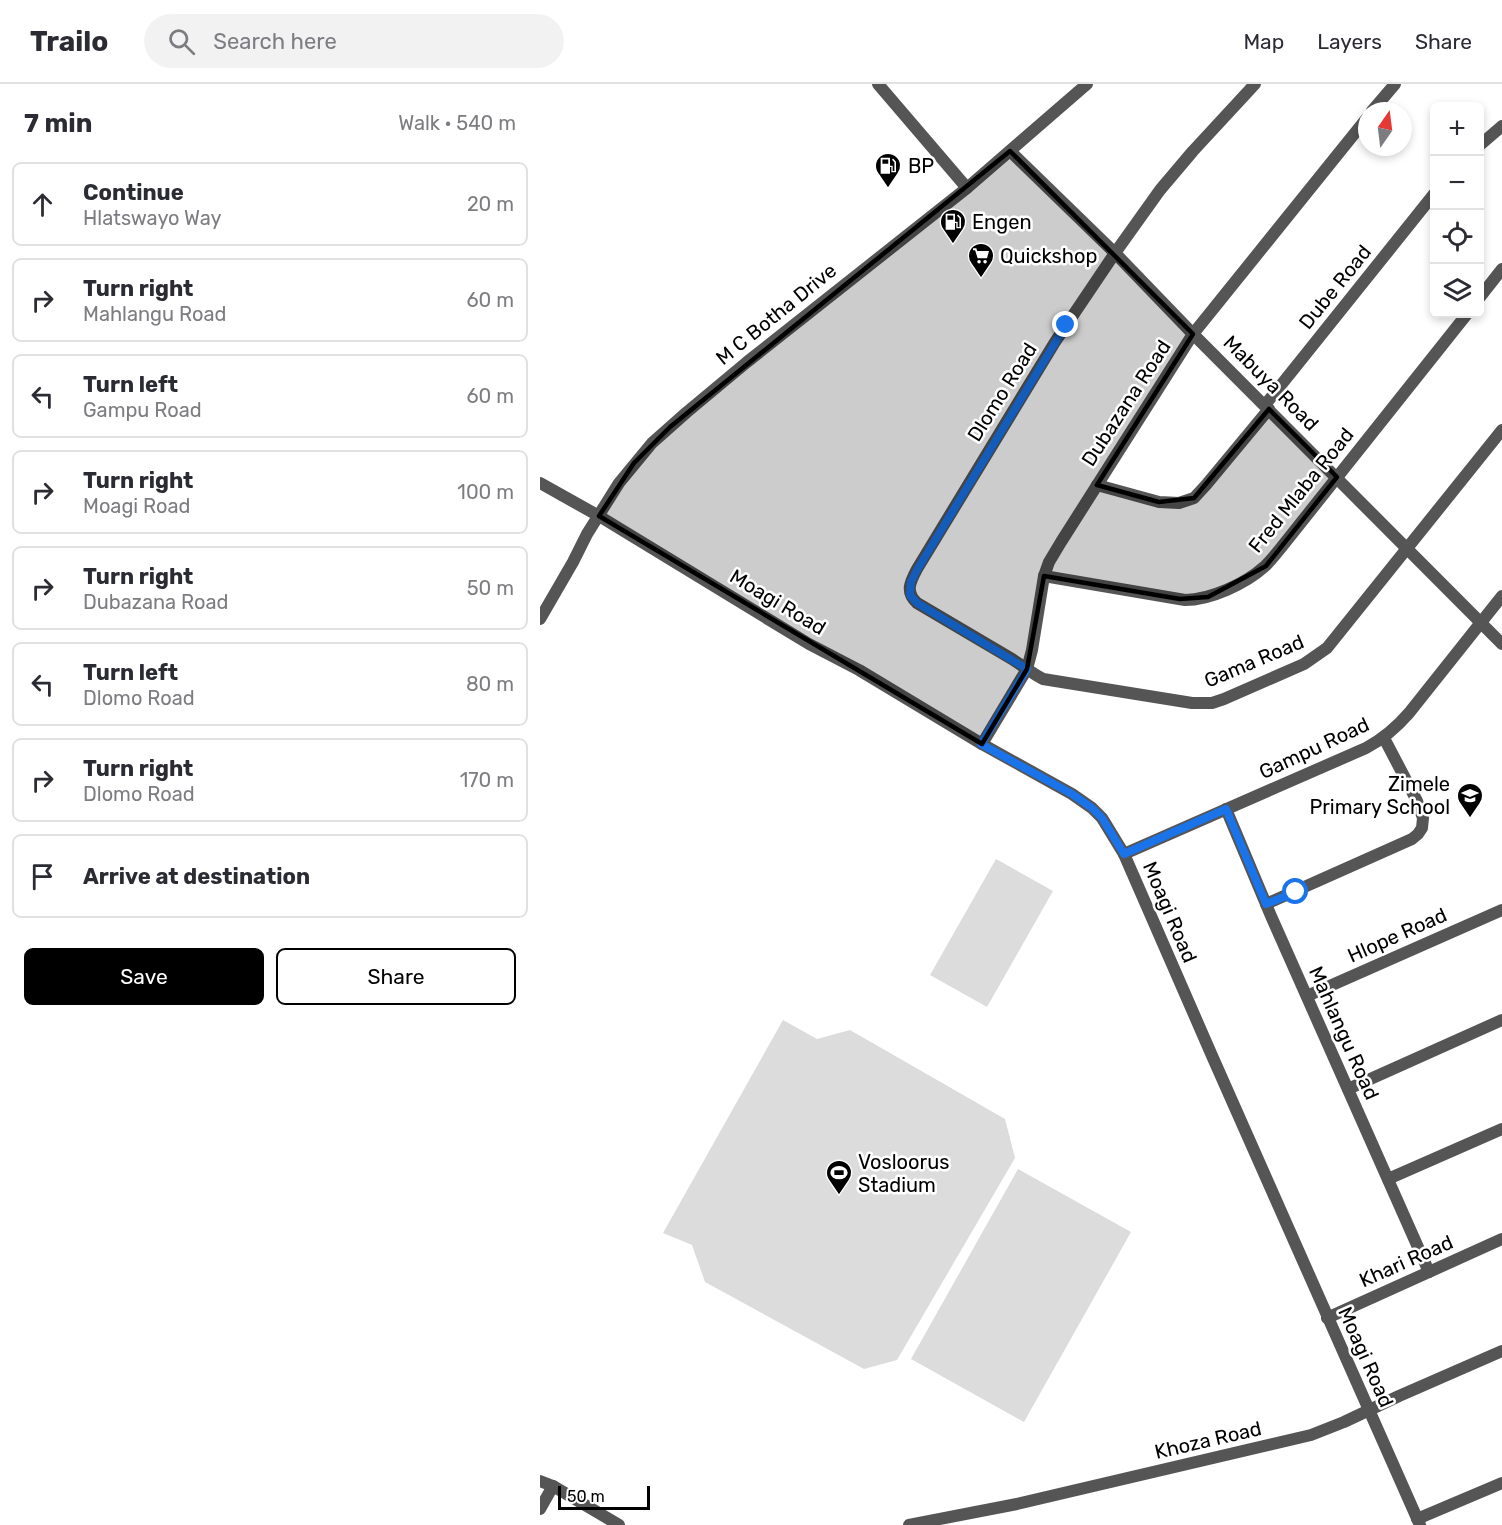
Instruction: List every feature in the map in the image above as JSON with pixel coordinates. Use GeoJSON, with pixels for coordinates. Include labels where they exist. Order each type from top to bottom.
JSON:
{"type":"FeatureCollection","features":[{"type":"Feature","properties":{"kind":"street"},"geometry":{"type":"LineString","coordinates":[[878,84],[967,188]]}},
{"type":"Feature","properties":{"kind":"street","name":"M C Botha Drive"},"geometry":{"type":"LineString","coordinates":[[540,619],[619,483],[652,443],[755,355],[967,188],[1087,84]]}},
{"type":"Feature","properties":{"kind":"street","name":"Dlomo Road"},"geometry":{"type":"LineString","coordinates":[[1027,669],[917,603],[909,592],[917,570],[1055,342],[1115,253],[1160,190],[1255,84]]}},
{"type":"Feature","properties":{"kind":"street"},"geometry":{"type":"LineString","coordinates":[[1380,102],[1395,84]]}},
{"type":"Feature","properties":{"kind":"street"},"geometry":{"type":"LineString","coordinates":[[1484,141],[1502,126]]}},
{"type":"Feature","properties":{"kind":"street","name":"Dubazana Road"},"geometry":{"type":"LineString","coordinates":[[981,744],[1027,669],[1044,576],[1051,558],[1193,334],[1358,129]]}},
{"type":"Feature","properties":{"kind":"street","name":"Mabuya Road"},"geometry":{"type":"LineString","coordinates":[[1010,151],[1115,253],[1502,644]]}},
{"type":"Feature","properties":{"kind":"street","name":"Dube Road"},"geometry":{"type":"LineString","coordinates":[[1097,485],[1170,503],[1179,503],[1194,498],[1206,486],[1430,199]]}},
{"type":"Feature","properties":{"kind":"street"},"geometry":{"type":"LineString","coordinates":[[1484,291],[1502,269]]}},
{"type":"Feature","properties":{"kind":"street","name":"Fred Mlaba Road"},"geometry":{"type":"LineString","coordinates":[[1044,576],[1185,600],[1208,597],[1250,577],[1266,566],[1464,318]]}},
{"type":"Feature","properties":{"kind":"street","name":"Gama Road"},"geometry":{"type":"LineString","coordinates":[[1027,669],[1052,681],[1203,704],[1218,701],[1304,664],[1319,655],[1333,642],[1502,430]]}},
{"type":"Feature","properties":{"kind":"street","name":"Moagi Road"},"geometry":{"type":"LineString","coordinates":[[540,483],[599,516],[809,644],[859,670],[981,744],[1072,794],[1102,818],[1124,854],[1418,1522]]}},
{"type":"Feature","properties":{"kind":"street","name":"Gampu Road"},"geometry":{"type":"LineString","coordinates":[[1124,854],[1384,738],[1409,713],[1502,596]]}},
{"type":"Feature","properties":{"kind":"street"},"geometry":{"type":"LineString","coordinates":[[1266,904],[1412,839],[1418,834],[1423,825],[1423,818],[1417,801],[1384,738]]}},
{"type":"Feature","properties":{"kind":"street","name":"Mahlangu Road"},"geometry":{"type":"LineString","coordinates":[[1226,809],[1429,1272]]}},
{"type":"Feature","properties":{"kind":"street","name":"Hlope Road"},"geometry":{"type":"LineString","coordinates":[[1307,996],[1502,910]]}},
{"type":"Feature","properties":{"kind":"street"},"geometry":{"type":"LineString","coordinates":[[1348,1089],[1502,1020]]}},
{"type":"Feature","properties":{"kind":"street"},"geometry":{"type":"LineString","coordinates":[[1388,1179],[1502,1129]]}},
{"type":"Feature","properties":{"kind":"street","name":"Khari Road"},"geometry":{"type":"LineString","coordinates":[[1327,1318],[1502,1239]]}},
{"type":"Feature","properties":{"kind":"street","name":"Khoza Road"},"geometry":{"type":"LineString","coordinates":[[909,1525],[1017,1504],[1300,1438],[1329,1429],[1502,1351]]}},
{"type":"Feature","properties":{"kind":"street"},"geometry":{"type":"LineString","coordinates":[[540,1481],[553,1486],[619,1525]]}},
{"type":"Feature","properties":{"kind":"street"},"geometry":{"type":"LineString","coordinates":[[1418,1522],[1502,1483]]}},
{"type":"Feature","properties":{"kind":"street"},"geometry":{"type":"LineString","coordinates":[[540,1509],[553,1486]]}},
{"type":"Feature","properties":{"kind":"highlighted area"},"geometry":{"type":"Polygon","coordinates":[[[1010,151],[1193,334],[1097,485],[1159,502],[1194,498],[1269,409],[1337,477],[1266,566],[1208,597],[1180,599],[1044,576],[1027,669],[982,744],[599,516],[634,463],[670,427],[1010,151]]]}},
{"type":"Feature","properties":{"kind":"shaded area"},"geometry":{"type":"Polygon","coordinates":[[[996,859],[1053,891],[987,1007],[930,975],[996,859]]]}},
{"type":"Feature","properties":{"kind":"shaded area","name":"Vosloorus Stadium"},"geometry":{"type":"Polygon","coordinates":[[[783,1020],[817,1039],[850,1030],[1005,1119],[1015,1158],[897,1360],[864,1369],[705,1282],[692,1245],[663,1233],[783,1020]]]}},
{"type":"Feature","properties":{"kind":"shaded area"},"geometry":{"type":"Polygon","coordinates":[[[1018,1169],[1131,1232],[1024,1422],[911,1359],[1018,1169]]]}},
{"type":"Feature","properties":{"kind":"place","name":"BP"},"geometry":{"type":"Point","coordinates":[888,189]}},
{"type":"Feature","properties":{"kind":"place","name":"Engen"},"geometry":{"type":"Point","coordinates":[953,245]}},
{"type":"Feature","properties":{"kind":"place","name":"Quickshop"},"geometry":{"type":"Point","coordinates":[981,279]}},
{"type":"Feature","properties":{"kind":"place","name":"Zimele Primary School"},"geometry":{"type":"Point","coordinates":[1470,819]}},
{"type":"Feature","properties":{"kind":"place","name":"Vosloorus Stadium"},"geometry":{"type":"Point","coordinates":[839,1196]}},
{"type":"Feature","properties":{"kind":"route"},"geometry":{"type":"LineString","coordinates":[[1066,325],[917,570],[911,582],[910,595],[917,603],[1027,669],[981,744],[1072,794],[1092,808],[1102,818],[1124,854],[1226,809],[1266,904],[1296,892]]}}]}
